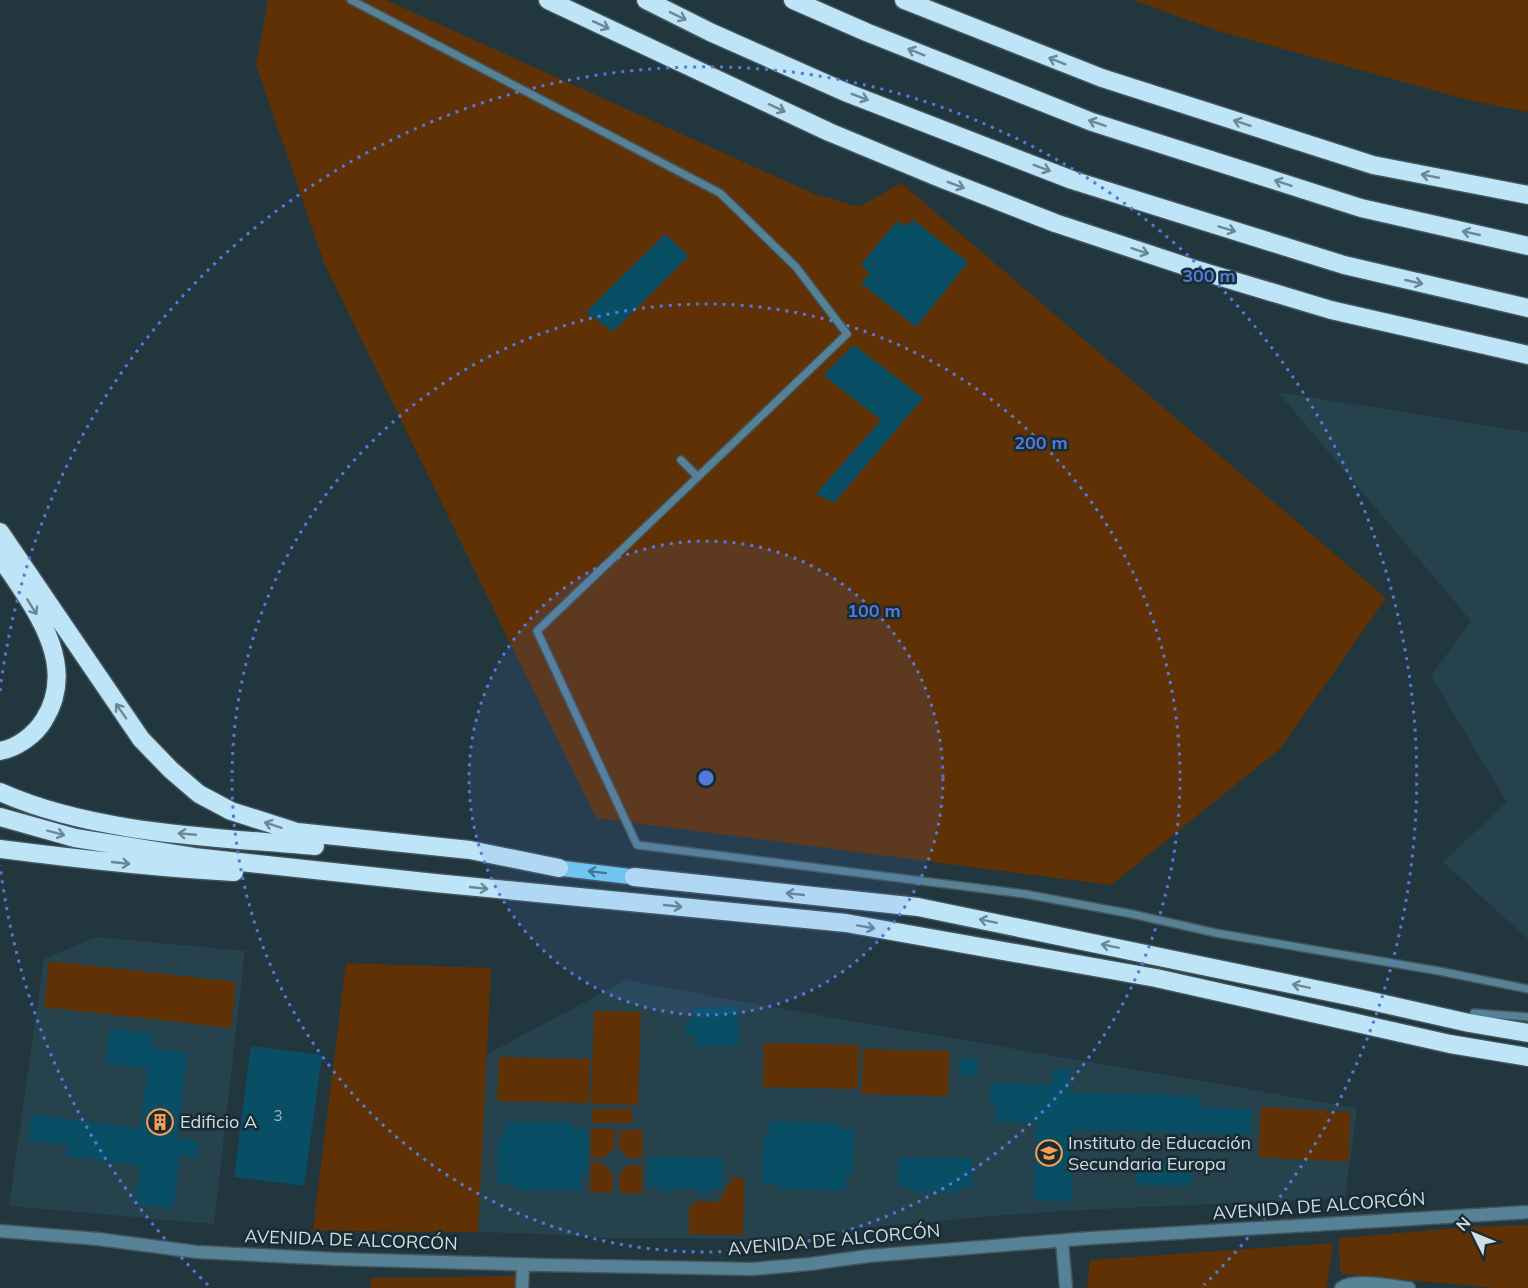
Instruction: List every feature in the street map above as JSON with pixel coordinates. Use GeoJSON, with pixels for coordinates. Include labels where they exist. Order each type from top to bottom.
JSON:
{"type":"FeatureCollection","features":[{"type":"Feature","properties":{"kind":"highway"},"geometry":{"type":"LineString","coordinates":[[548,0],[829,132],[1055,223],[1191,268],[1331,310],[1528,355]]}},
{"type":"Feature","properties":{"kind":"highway"},"geometry":{"type":"LineString","coordinates":[[646,0],[710,32],[845,92],[1072,180],[1344,266],[1528,308]]}},
{"type":"Feature","properties":{"kind":"highway"},"geometry":{"type":"LineString","coordinates":[[793,0],[866,32],[1092,122],[1361,208],[1528,246]]}},
{"type":"Feature","properties":{"kind":"highway"},"geometry":{"type":"LineString","coordinates":[[904,0],[1102,78],[1373,165],[1528,195]]}},
{"type":"Feature","properties":{"kind":"highway"},"geometry":{"type":"LineString","coordinates":[[0,532],[141,739],[171,770],[199,794],[231,811],[297,832],[470,850],[559,868]]}},
{"type":"Feature","properties":{"kind":"highway"},"geometry":{"type":"LineString","coordinates":[[0,557],[47,633],[55,656],[57,675],[56,691],[50,710],[39,729],[24,741],[0,751]]}},
{"type":"Feature","properties":{"kind":"highway"},"geometry":{"type":"LineString","coordinates":[[0,792],[76,818],[154,831],[559,868]]}},
{"type":"Feature","properties":{"kind":"highway"},"geometry":{"type":"LineString","coordinates":[[0,817],[75,838],[194,857],[846,923],[1156,978],[1477,1050],[1528,1066]]}},
{"type":"Feature","properties":{"kind":"highway"},"geometry":{"type":"LineString","coordinates":[[0,849],[194,870],[435,883]]}},
{"type":"Feature","properties":{"kind":"highway"},"geometry":{"type":"LineString","coordinates":[[634,877],[918,907],[1469,1023],[1528,1033]]}},
{"type":"Feature","properties":{"kind":"highway"},"geometry":{"type":"LineString","coordinates":[[1358,998],[1528,1018]]}},
{"type":"Feature","properties":{"kind":"highway"},"geometry":{"type":"LineString","coordinates":[[1477,1050],[1528,1057]]}},
{"type":"Feature","properties":{"kind":"main road"},"geometry":{"type":"LineString","coordinates":[[559,868],[634,877]]}},
{"type":"Feature","properties":{"kind":"street","name":"AVENIDA DE ALCORCÓN"},"geometry":{"type":"LineString","coordinates":[[0,1231],[98,1239],[197,1252],[336,1259],[752,1269],[868,1256],[1092,1238],[1528,1212]]}},
{"type":"Feature","properties":{"kind":"street"},"geometry":{"type":"LineString","coordinates":[[1062,1241],[1066,1288]]}},
{"type":"Feature","properties":{"kind":"street"},"geometry":{"type":"LineString","coordinates":[[522,1288],[524,1264]]}},
{"type":"Feature","properties":{"kind":"street"},"geometry":{"type":"LineString","coordinates":[[1341,1288],[1353,1283],[1409,1288]]}},
{"type":"Feature","properties":{"kind":"lane"},"geometry":{"type":"LineString","coordinates":[[351,0],[720,193],[796,267],[847,334],[537,631],[636,845],[1025,894],[1132,914],[1216,933],[1439,971],[1528,990]]}},
{"type":"Feature","properties":{"kind":"lane"},"geometry":{"type":"LineString","coordinates":[[681,460],[698,477]]}},
{"type":"Feature","properties":{"kind":"shaded area"},"geometry":{"type":"Polygon","coordinates":[[[268,0],[386,0],[812,193],[859,207],[901,183],[1386,598],[1280,749],[1111,885],[596,818],[325,265],[256,65],[268,0]]]}},
{"type":"Feature","properties":{"kind":"shaded area"},"geometry":{"type":"Polygon","coordinates":[[[1133,0],[1528,0],[1528,112],[1472,101],[1218,31],[1133,0]]]}},
{"type":"Feature","properties":{"kind":"shaded area"},"geometry":{"type":"Polygon","coordinates":[[[1278,392],[1528,432],[1528,939],[1443,862],[1507,802],[1431,676],[1471,621],[1278,392]]]}},
{"type":"Feature","properties":{"kind":"shaded area"},"geometry":{"type":"Polygon","coordinates":[[[96,937],[245,951],[214,1224],[9,1206],[44,959],[96,937]]]}},
{"type":"Feature","properties":{"kind":"shaded area"},"geometry":{"type":"Polygon","coordinates":[[[49,961],[236,982],[231,1028],[44,1007],[49,961]]]}},
{"type":"Feature","properties":{"kind":"shaded area"},"geometry":{"type":"Polygon","coordinates":[[[346,963],[491,968],[478,1232],[313,1231],[346,963]]]}},
{"type":"Feature","properties":{"kind":"shaded area","name":"Instituto de Educación Secundaria Europa"},"geometry":{"type":"Polygon","coordinates":[[[626,980],[1357,1108],[1345,1198],[1006,1215],[861,1228],[803,1238],[608,1238],[478,1232],[482,1057],[626,980]]]}},
{"type":"Feature","properties":{"kind":"shaded area"},"geometry":{"type":"Polygon","coordinates":[[[594,1011],[641,1012],[638,1105],[591,1104],[594,1011]]]}},
{"type":"Feature","properties":{"kind":"shaded area"},"geometry":{"type":"Polygon","coordinates":[[[764,1043],[859,1045],[858,1089],[763,1087],[764,1043]]]}},
{"type":"Feature","properties":{"kind":"shaded area"},"geometry":{"type":"Polygon","coordinates":[[[863,1049],[949,1051],[948,1096],[862,1094],[863,1049]]]}},
{"type":"Feature","properties":{"kind":"shaded area"},"geometry":{"type":"Polygon","coordinates":[[[499,1057],[590,1059],[589,1103],[497,1101],[499,1057]]]}},
{"type":"Feature","properties":{"kind":"shaded area"},"geometry":{"type":"Polygon","coordinates":[[[1261,1107],[1351,1112],[1348,1162],[1258,1157],[1261,1107]]]}},
{"type":"Feature","properties":{"kind":"shaded area"},"geometry":{"type":"Polygon","coordinates":[[[592,1109],[632,1109],[632,1123],[592,1123],[592,1109]]]}},
{"type":"Feature","properties":{"kind":"shaded area"},"geometry":{"type":"Polygon","coordinates":[[[591,1128],[615,1129],[614,1148],[604,1158],[591,1158],[591,1128]]]}},
{"type":"Feature","properties":{"kind":"shaded area"},"geometry":{"type":"Polygon","coordinates":[[[620,1130],[643,1130],[642,1158],[628,1158],[618,1147],[620,1130]]]}},
{"type":"Feature","properties":{"kind":"shaded area"},"geometry":{"type":"Polygon","coordinates":[[[591,1162],[604,1164],[613,1174],[613,1193],[590,1192],[591,1162]]]}},
{"type":"Feature","properties":{"kind":"shaded area"},"geometry":{"type":"Polygon","coordinates":[[[642,1165],[642,1194],[620,1193],[619,1175],[627,1166],[642,1165]]]}},
{"type":"Feature","properties":{"kind":"shaded area"},"geometry":{"type":"Polygon","coordinates":[[[731,1177],[744,1178],[743,1235],[689,1234],[689,1207],[697,1201],[721,1202],[722,1192],[726,1192],[726,1185],[731,1185],[731,1177]]]}},
{"type":"Feature","properties":{"kind":"shaded area"},"geometry":{"type":"Polygon","coordinates":[[[1528,1225],[1528,1288],[1495,1288],[1343,1274],[1340,1271],[1339,1238],[1468,1227],[1528,1225]]]}},
{"type":"Feature","properties":{"kind":"shaded area"},"geometry":{"type":"Polygon","coordinates":[[[1333,1243],[1327,1288],[1087,1288],[1090,1260],[1333,1243]]]}},
{"type":"Feature","properties":{"kind":"shaded area"},"geometry":{"type":"Polygon","coordinates":[[[517,1276],[517,1288],[370,1288],[371,1278],[517,1276]]]}},
{"type":"Feature","properties":{"kind":"building"},"geometry":{"type":"Polygon","coordinates":[[[913,220],[968,262],[916,327],[861,283],[870,273],[861,264],[897,221],[906,226],[913,220]]]}},
{"type":"Feature","properties":{"kind":"building"},"geometry":{"type":"Polygon","coordinates":[[[665,234],[689,256],[613,332],[586,312],[665,234]]]}},
{"type":"Feature","properties":{"kind":"building"},"geometry":{"type":"Polygon","coordinates":[[[854,345],[923,398],[834,503],[816,494],[881,420],[823,375],[854,345]]]}},
{"type":"Feature","properties":{"kind":"building"},"geometry":{"type":"Polygon","coordinates":[[[738,1006],[739,1045],[695,1047],[695,1036],[686,1036],[685,1021],[694,1020],[693,1008],[738,1006]]]}},
{"type":"Feature","properties":{"kind":"building","name":"Edificio A"},"geometry":{"type":"Polygon","coordinates":[[[110,1028],[154,1034],[152,1048],[188,1053],[177,1138],[199,1141],[197,1157],[180,1155],[173,1209],[135,1204],[140,1166],[66,1156],[67,1145],[28,1142],[31,1114],[140,1128],[148,1069],[105,1063],[110,1028]]]}},
{"type":"Feature","properties":{"kind":"building"},"geometry":{"type":"Polygon","coordinates":[[[251,1046],[322,1055],[304,1186],[234,1177],[251,1046]]]}},
{"type":"Feature","properties":{"kind":"building"},"geometry":{"type":"Polygon","coordinates":[[[960,1059],[978,1059],[977,1076],[959,1075],[960,1059]]]}},
{"type":"Feature","properties":{"kind":"building"},"geometry":{"type":"Polygon","coordinates":[[[1052,1069],[1070,1069],[1069,1092],[1199,1096],[1199,1107],[1251,1109],[1250,1135],[1074,1129],[1071,1201],[1033,1200],[1036,1123],[996,1122],[997,1106],[990,1106],[990,1083],[1052,1085],[1052,1069]]]}},
{"type":"Feature","properties":{"kind":"building"},"geometry":{"type":"Polygon","coordinates":[[[769,1121],[837,1123],[837,1128],[854,1129],[853,1175],[846,1175],[846,1191],[778,1189],[778,1184],[762,1184],[763,1137],[769,1138],[769,1121]]]}},
{"type":"Feature","properties":{"kind":"building"},"geometry":{"type":"Polygon","coordinates":[[[504,1122],[572,1122],[572,1128],[588,1128],[587,1175],[581,1175],[581,1191],[514,1190],[514,1184],[497,1184],[498,1138],[504,1138],[504,1122]]]}},
{"type":"Feature","properties":{"kind":"building"},"geometry":{"type":"Polygon","coordinates":[[[649,1156],[723,1158],[722,1189],[711,1188],[711,1193],[697,1193],[698,1188],[673,1188],[673,1192],[661,1192],[661,1188],[648,1187],[649,1156]]]}},
{"type":"Feature","properties":{"kind":"building"},"geometry":{"type":"Polygon","coordinates":[[[898,1158],[972,1158],[972,1188],[959,1187],[959,1193],[947,1193],[911,1192],[910,1187],[898,1187],[898,1158]]]}},
{"type":"Feature","properties":{"kind":"building"},"geometry":{"type":"Polygon","coordinates":[[[1137,1161],[1191,1162],[1191,1186],[1136,1185],[1137,1161]]]}},
{"type":"Feature","properties":{"kind":"place","name":"Edificio A"},"geometry":{"type":"Point","coordinates":[160,1122]}},
{"type":"Feature","properties":{"kind":"place","name":"Instituto de Educación Secundaria Europa"},"geometry":{"type":"Point","coordinates":[1049,1153]}}]}
